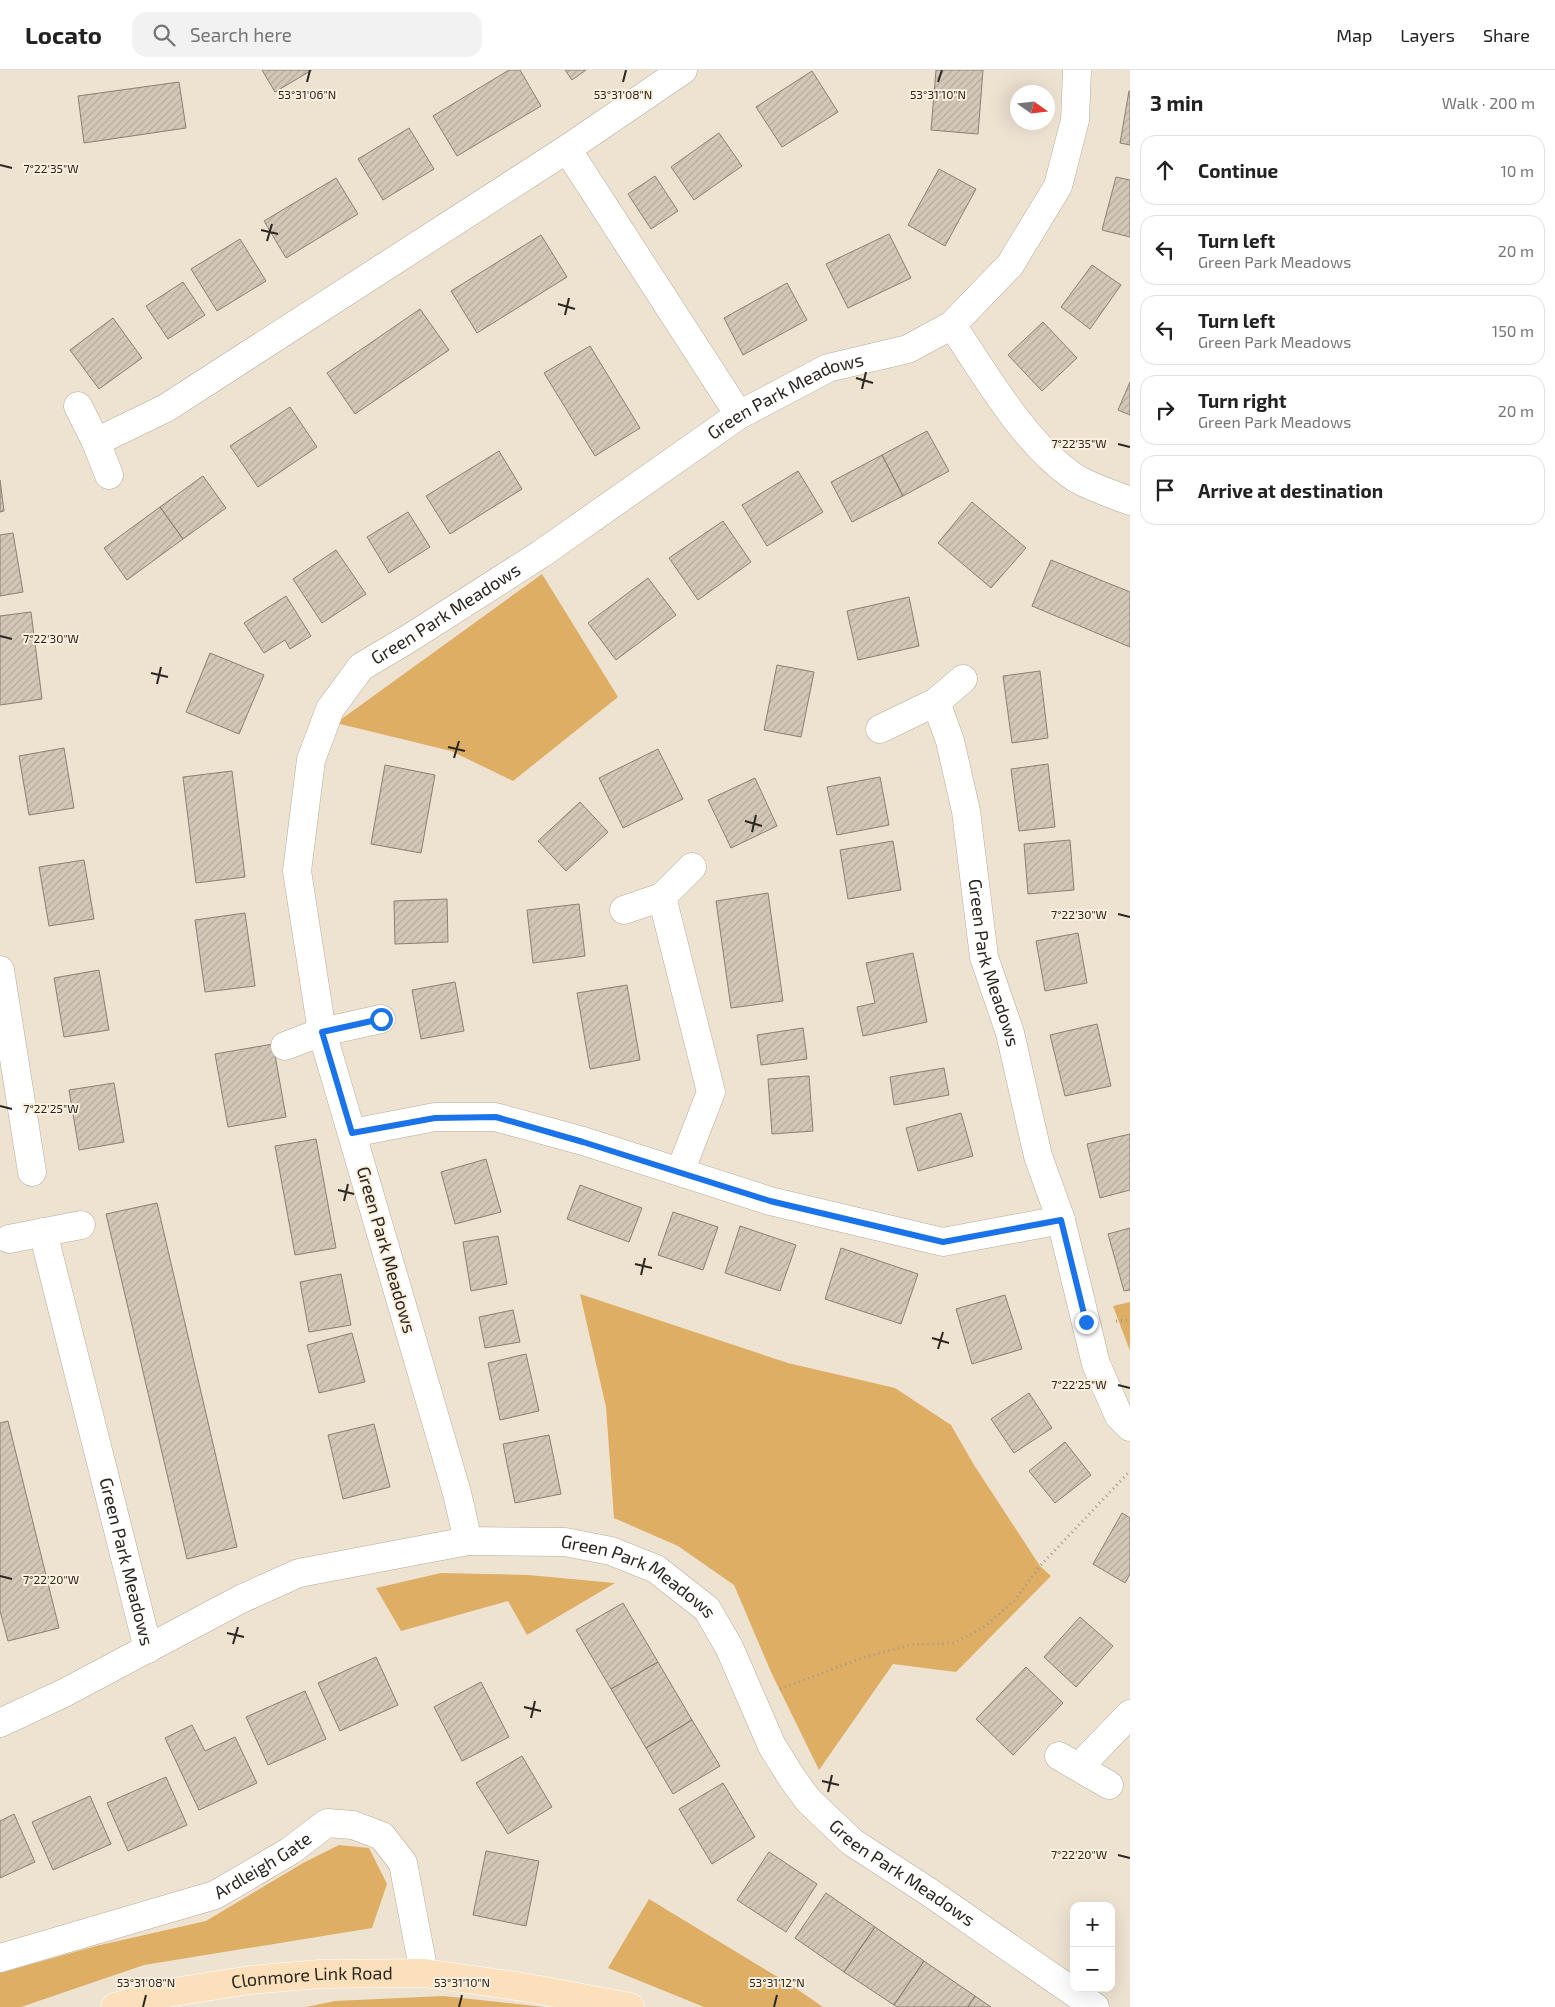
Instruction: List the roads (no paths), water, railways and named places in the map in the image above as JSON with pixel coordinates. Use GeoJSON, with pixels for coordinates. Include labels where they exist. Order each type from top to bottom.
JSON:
{"type":"FeatureCollection","features":[{"type":"Feature","properties":{"kind":"main road","name":"Clonmore Link Road"},"geometry":{"type":"LineString","coordinates":[[115,2007],[154,1995],[250,1980],[320,1974],[424,1973],[523,1987],[630,2007]]}},
{"type":"Feature","properties":{"kind":"street"},"geometry":{"type":"LineString","coordinates":[[96,442],[166,408],[567,149],[683,70]]}},
{"type":"Feature","properties":{"kind":"street","name":"Green Park Meadows"},"geometry":{"type":"LineString","coordinates":[[468,1541],[458,1493],[322,1032],[297,872],[311,760],[330,709],[361,666],[408,639],[541,554],[739,415],[828,368],[908,348],[952,325],[1010,265],[1058,186],[1075,120],[1077,70]]}},
{"type":"Feature","properties":{"kind":"street"},"geometry":{"type":"LineString","coordinates":[[567,149],[739,415]]}},
{"type":"Feature","properties":{"kind":"street"},"geometry":{"type":"LineString","coordinates":[[952,325],[1001,398],[1040,449],[1074,477],[1130,501]]}},
{"type":"Feature","properties":{"kind":"street"},"geometry":{"type":"LineString","coordinates":[[78,406],[96,442],[109,475]]}},
{"type":"Feature","properties":{"kind":"street"},"geometry":{"type":"LineString","coordinates":[[880,729],[936,702],[963,679]]}},
{"type":"Feature","properties":{"kind":"street","name":"Green Park Meadows"},"geometry":{"type":"LineString","coordinates":[[936,702],[950,741],[966,811],[984,957],[1010,1033],[1038,1156],[1061,1220],[1096,1364],[1120,1416],[1130,1427]]}},
{"type":"Feature","properties":{"kind":"street"},"geometry":{"type":"LineString","coordinates":[[624,910],[662,897],[692,867]]}},
{"type":"Feature","properties":{"kind":"street"},"geometry":{"type":"LineString","coordinates":[[662,897],[711,1092],[680,1172]]}},
{"type":"Feature","properties":{"kind":"street"},"geometry":{"type":"LineString","coordinates":[[0,970],[6,1046],[32,1172]]}},
{"type":"Feature","properties":{"kind":"street"},"geometry":{"type":"LineString","coordinates":[[285,1046],[322,1032],[381,1019]]}},
{"type":"Feature","properties":{"kind":"street"},"geometry":{"type":"LineString","coordinates":[[352,1133],[435,1118],[496,1117],[770,1201],[943,1242],[1061,1220]]}},
{"type":"Feature","properties":{"kind":"street"},"geometry":{"type":"LineString","coordinates":[[9,1239],[81,1225]]}},
{"type":"Feature","properties":{"kind":"street","name":"Green Park Meadows"},"geometry":{"type":"LineString","coordinates":[[43,1232],[148,1649],[241,1599],[299,1573],[468,1541],[564,1542],[611,1551],[656,1569],[707,1609],[729,1647],[772,1746],[808,1800],[852,1842],[929,1892],[1095,2007]]}},
{"type":"Feature","properties":{"kind":"street"},"geometry":{"type":"LineString","coordinates":[[0,1723],[64,1693],[148,1649]]}},
{"type":"Feature","properties":{"kind":"street"},"geometry":{"type":"LineString","coordinates":[[1109,1785],[1069,1761],[1130,1714]]}},
{"type":"Feature","properties":{"kind":"street","name":"Ardleigh Gate"},"geometry":{"type":"LineString","coordinates":[[0,1958],[215,1895],[290,1850],[327,1823],[353,1825],[382,1836],[403,1863],[424,1973]]}}]}
